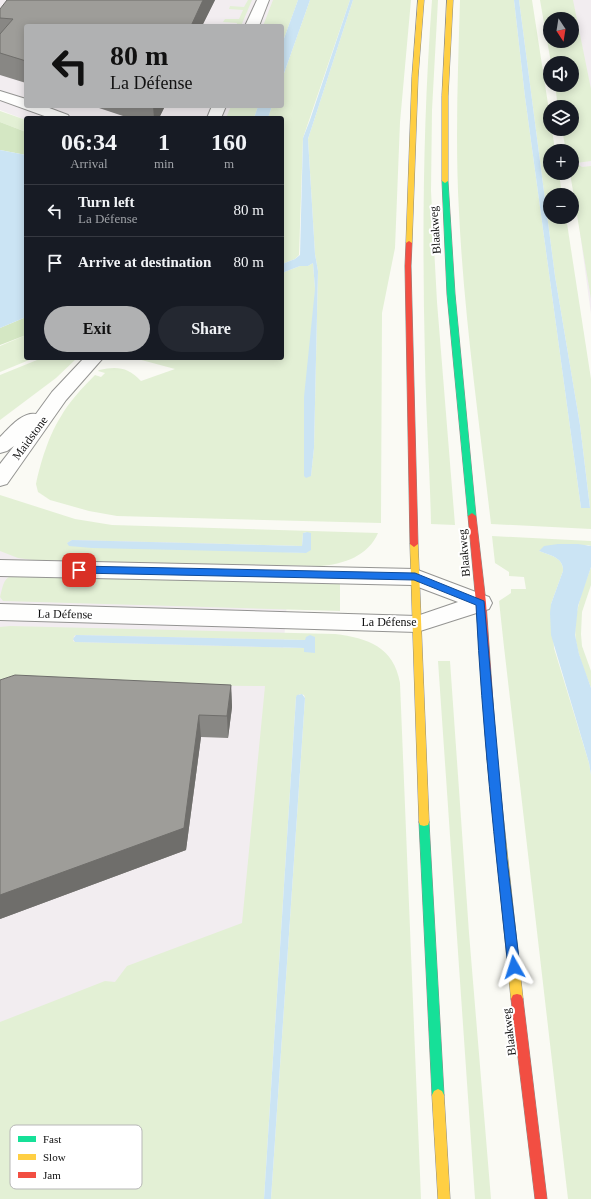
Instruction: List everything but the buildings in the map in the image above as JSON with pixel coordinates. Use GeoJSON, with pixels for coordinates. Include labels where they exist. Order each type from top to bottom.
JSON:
{"type":"FeatureCollection","features":[{"type":"Feature","properties":{"kind":"main road","name":"Blaakweg"},"geometry":{"type":"LineString","coordinates":[[422,0],[415,77],[408,266],[415,577],[426,870],[444,1199]]}},
{"type":"Feature","properties":{"kind":"main road","name":"Blaakweg"},"geometry":{"type":"LineString","coordinates":[[450,0],[444,106],[445,191],[453,314],[481,603],[483,650],[502,859],[541,1199]]}},
{"type":"Feature","properties":{"kind":"street"},"geometry":{"type":"LineString","coordinates":[[253,24],[262,0]]}},
{"type":"Feature","properties":{"kind":"street"},"geometry":{"type":"LineString","coordinates":[[0,96],[24,103]]}},
{"type":"Feature","properties":{"kind":"street"},"geometry":{"type":"LineString","coordinates":[[36,108],[57,116]]}},
{"type":"Feature","properties":{"kind":"street","name":"Maidstone"},"geometry":{"type":"LineString","coordinates":[[0,447],[59,396],[92,360]]}},
{"type":"Feature","properties":{"kind":"street","name":"Maidstone"},"geometry":{"type":"LineString","coordinates":[[0,479],[59,396]]}},
{"type":"Feature","properties":{"kind":"street"},"geometry":{"type":"LineString","coordinates":[[0,568],[415,577],[481,603]]}},
{"type":"Feature","properties":{"kind":"street","name":"La Défense"},"geometry":{"type":"LineString","coordinates":[[0,612],[417,624],[481,603]]}},
{"type":"Feature","properties":{"kind":"shaded area"},"geometry":{"type":"Polygon","coordinates":[[[0,0],[274,0],[265,24],[24,24],[24,108],[232,108],[229,116],[24,116],[24,119],[0,110],[0,0]]]}},
{"type":"Feature","properties":{"kind":"shaded area"},"geometry":{"type":"Polygon","coordinates":[[[549,0],[591,0],[591,314],[579,224],[579,188],[574,188],[573,180],[579,180],[579,144],[572,144],[572,136],[579,136],[579,100],[572,100],[572,92],[579,92],[579,56],[572,56],[572,48],[579,48],[579,12],[564,12],[549,0]]]}},
{"type":"Feature","properties":{"kind":"shaded area"},"geometry":{"type":"Polygon","coordinates":[[[0,515],[291,553],[239,1199],[0,1199],[0,515]]]}},
{"type":"Feature","properties":{"kind":"green space"},"geometry":{"type":"Polygon","coordinates":[[[248,0],[252,0],[242,24],[223,22],[225,19],[239,19],[243,10],[229,9],[230,6],[244,7],[248,0]]]}},
{"type":"Feature","properties":{"kind":"green space"},"geometry":{"type":"Polygon","coordinates":[[[273,0],[298,0],[284,38],[284,24],[264,24],[273,0]]]}},
{"type":"Feature","properties":{"kind":"green space"},"geometry":{"type":"Polygon","coordinates":[[[310,0],[350,0],[303,138],[299,255],[295,259],[284,263],[284,116],[269,116],[271,108],[284,108],[284,73],[310,0]]]}},
{"type":"Feature","properties":{"kind":"green space"},"geometry":{"type":"Polygon","coordinates":[[[353,0],[411,0],[400,122],[395,248],[382,313],[381,523],[117,516],[89,511],[50,500],[38,492],[36,484],[42,459],[56,425],[67,406],[76,395],[95,375],[101,377],[105,373],[98,371],[99,370],[117,368],[127,370],[141,381],[175,369],[141,360],[284,360],[284,272],[300,266],[308,266],[313,263],[315,289],[311,476],[314,448],[318,271],[315,254],[308,139],[353,0]]]}},
{"type":"Feature","properties":{"kind":"green space"},"geometry":{"type":"Polygon","coordinates":[[[432,0],[438,0],[432,110],[431,191],[437,302],[455,525],[431,524],[424,316],[424,225],[425,135],[432,0]]]}},
{"type":"Feature","properties":{"kind":"green space"},"geometry":{"type":"Polygon","coordinates":[[[460,0],[514,0],[525,97],[581,508],[590,508],[580,425],[555,276],[548,224],[567,224],[591,379],[591,529],[491,524],[468,329],[461,251],[457,132],[460,0]]]}},
{"type":"Feature","properties":{"kind":"green space"},"geometry":{"type":"Polygon","coordinates":[[[519,0],[532,0],[543,72],[543,92],[546,92],[547,100],[543,100],[543,136],[553,136],[554,144],[543,144],[543,180],[560,180],[561,188],[544,188],[519,0]]]}},
{"type":"Feature","properties":{"kind":"green space"},"geometry":{"type":"Polygon","coordinates":[[[540,0],[573,0],[575,12],[543,12],[543,17],[540,0]]]}},
{"type":"Feature","properties":{"kind":"green space"},"geometry":{"type":"Polygon","coordinates":[[[579,30],[591,89],[591,161],[579,163],[579,144],[565,144],[563,136],[579,136],[579,100],[557,100],[556,92],[579,92],[579,56],[550,56],[548,48],[579,48],[579,30]]]}},
{"type":"Feature","properties":{"kind":"green space"},"geometry":{"type":"Polygon","coordinates":[[[230,108],[257,108],[255,116],[227,116],[230,108]]]}},
{"type":"Feature","properties":{"kind":"green space"},"geometry":{"type":"Polygon","coordinates":[[[0,111],[24,119],[24,131],[0,122],[0,111]]]}},
{"type":"Feature","properties":{"kind":"green space"},"geometry":{"type":"Polygon","coordinates":[[[0,122],[24,131],[24,155],[0,150],[0,122]]]}},
{"type":"Feature","properties":{"kind":"green space"},"geometry":{"type":"Polygon","coordinates":[[[579,165],[582,167],[591,166],[591,299],[578,224],[579,188],[572,188],[571,180],[579,180],[579,165]]]}},
{"type":"Feature","properties":{"kind":"green space"},"geometry":{"type":"Polygon","coordinates":[[[24,318],[24,336],[0,345],[0,328],[24,318]]]}},
{"type":"Feature","properties":{"kind":"green space"},"geometry":{"type":"Polygon","coordinates":[[[24,336],[24,360],[29,360],[0,372],[0,346],[24,336]]]}},
{"type":"Feature","properties":{"kind":"green space"},"geometry":{"type":"Polygon","coordinates":[[[37,360],[75,360],[56,378],[0,420],[0,375],[37,360]]]}},
{"type":"Feature","properties":{"kind":"green space"},"geometry":{"type":"Polygon","coordinates":[[[0,495],[75,519],[112,525],[378,533],[374,541],[362,553],[347,561],[321,566],[33,560],[18,558],[0,551],[0,495]],[[307,532],[303,533],[302,546],[72,540],[67,543],[306,553],[307,532]]]}},
{"type":"Feature","properties":{"kind":"green space"},"geometry":{"type":"Polygon","coordinates":[[[492,536],[591,541],[591,546],[588,545],[539,551],[559,560],[563,567],[563,571],[551,604],[554,648],[589,763],[591,775],[591,1199],[568,1199],[499,601],[511,593],[511,589],[526,589],[524,577],[509,576],[509,572],[495,563],[492,536]]]}},
{"type":"Feature","properties":{"kind":"green space"},"geometry":{"type":"Polygon","coordinates":[[[591,567],[591,585],[582,612],[581,634],[582,646],[591,671],[591,688],[578,652],[575,626],[578,606],[591,567]]]}},
{"type":"Feature","properties":{"kind":"green space"},"geometry":{"type":"Polygon","coordinates":[[[10,576],[340,584],[340,611],[3,601],[0,597],[4,583],[10,576]]]}},
{"type":"Feature","properties":{"kind":"green space"},"geometry":{"type":"Polygon","coordinates":[[[10,626],[335,634],[358,638],[378,646],[392,661],[397,671],[400,683],[421,1199],[271,1199],[305,698],[304,695],[300,694],[296,697],[264,1199],[0,1199],[0,1022],[105,981],[115,982],[127,966],[242,923],[265,686],[0,684],[0,627],[10,626]],[[76,635],[74,636],[73,641],[75,642],[305,648],[305,640],[76,635]]]}},
{"type":"Feature","properties":{"kind":"green space"},"geometry":{"type":"Polygon","coordinates":[[[438,661],[450,661],[469,933],[491,1199],[475,1199],[438,661]]]}},
{"type":"Feature","properties":{"kind":"water"},"geometry":{"type":"Polygon","coordinates":[[[298,0],[310,0],[284,73],[284,38],[298,0]]]}},
{"type":"Feature","properties":{"kind":"water"},"geometry":{"type":"Polygon","coordinates":[[[350,0],[353,0],[308,139],[315,254],[318,271],[314,448],[311,476],[306,478],[304,476],[304,397],[315,289],[313,263],[308,266],[300,266],[284,272],[284,263],[295,259],[300,255],[303,138],[350,0]]]}},
{"type":"Feature","properties":{"kind":"water"},"geometry":{"type":"Polygon","coordinates":[[[514,0],[519,0],[544,188],[543,224],[548,224],[555,276],[580,425],[590,508],[581,508],[525,97],[514,0]]]}},
{"type":"Feature","properties":{"kind":"water"},"geometry":{"type":"Polygon","coordinates":[[[257,108],[271,108],[269,116],[255,116],[257,108]]]}},
{"type":"Feature","properties":{"kind":"water"},"geometry":{"type":"Polygon","coordinates":[[[0,150],[24,155],[24,318],[0,328],[0,150]]]}},
{"type":"Feature","properties":{"kind":"water"},"geometry":{"type":"Polygon","coordinates":[[[303,533],[311,533],[311,550],[306,553],[92,548],[69,546],[67,543],[72,540],[302,546],[303,533]]]}},
{"type":"Feature","properties":{"kind":"water"},"geometry":{"type":"Polygon","coordinates":[[[578,544],[591,546],[591,567],[578,606],[575,635],[579,654],[591,688],[591,775],[589,763],[551,635],[551,604],[563,571],[563,567],[556,558],[539,551],[544,546],[578,544]]]}},
{"type":"Feature","properties":{"kind":"water"},"geometry":{"type":"Polygon","coordinates":[[[76,635],[305,640],[306,637],[310,635],[315,637],[315,653],[304,652],[304,648],[75,642],[73,639],[76,635]]]}},
{"type":"Feature","properties":{"kind":"water"},"geometry":{"type":"Polygon","coordinates":[[[302,694],[305,698],[271,1199],[264,1199],[296,697],[297,695],[302,694]]]}},
{"type":"Feature","properties":{"kind":"traffic: fast"},"geometry":{"type":"LineString","coordinates":[[445,181],[451,294],[472,516]]}},
{"type":"Feature","properties":{"kind":"traffic: fast"},"geometry":{"type":"LineString","coordinates":[[424,822],[438,1095]]}},
{"type":"Feature","properties":{"kind":"traffic: slow"},"geometry":{"type":"LineString","coordinates":[[409,243],[415,77],[421,0]]}},
{"type":"Feature","properties":{"kind":"traffic: slow"},"geometry":{"type":"LineString","coordinates":[[445,181],[445,96],[450,0]]}},
{"type":"Feature","properties":{"kind":"traffic: slow"},"geometry":{"type":"LineString","coordinates":[[414,544],[424,822]]}},
{"type":"Feature","properties":{"kind":"traffic: slow"},"geometry":{"type":"LineString","coordinates":[[492,759],[517,999]]}},
{"type":"Feature","properties":{"kind":"traffic: slow"},"geometry":{"type":"LineString","coordinates":[[438,1095],[444,1199]]}},
{"type":"Feature","properties":{"kind":"traffic: jam"},"geometry":{"type":"LineString","coordinates":[[409,243],[408,266],[414,544]]}},
{"type":"Feature","properties":{"kind":"traffic: jam"},"geometry":{"type":"LineString","coordinates":[[472,516],[481,603],[492,759]]}},
{"type":"Feature","properties":{"kind":"traffic: jam"},"geometry":{"type":"LineString","coordinates":[[517,999],[541,1199]]}},
{"type":"Feature","properties":{"kind":"route"},"geometry":{"type":"LineString","coordinates":[[79,570],[415,577],[481,603],[483,650],[502,859],[514,967]]}}]}
